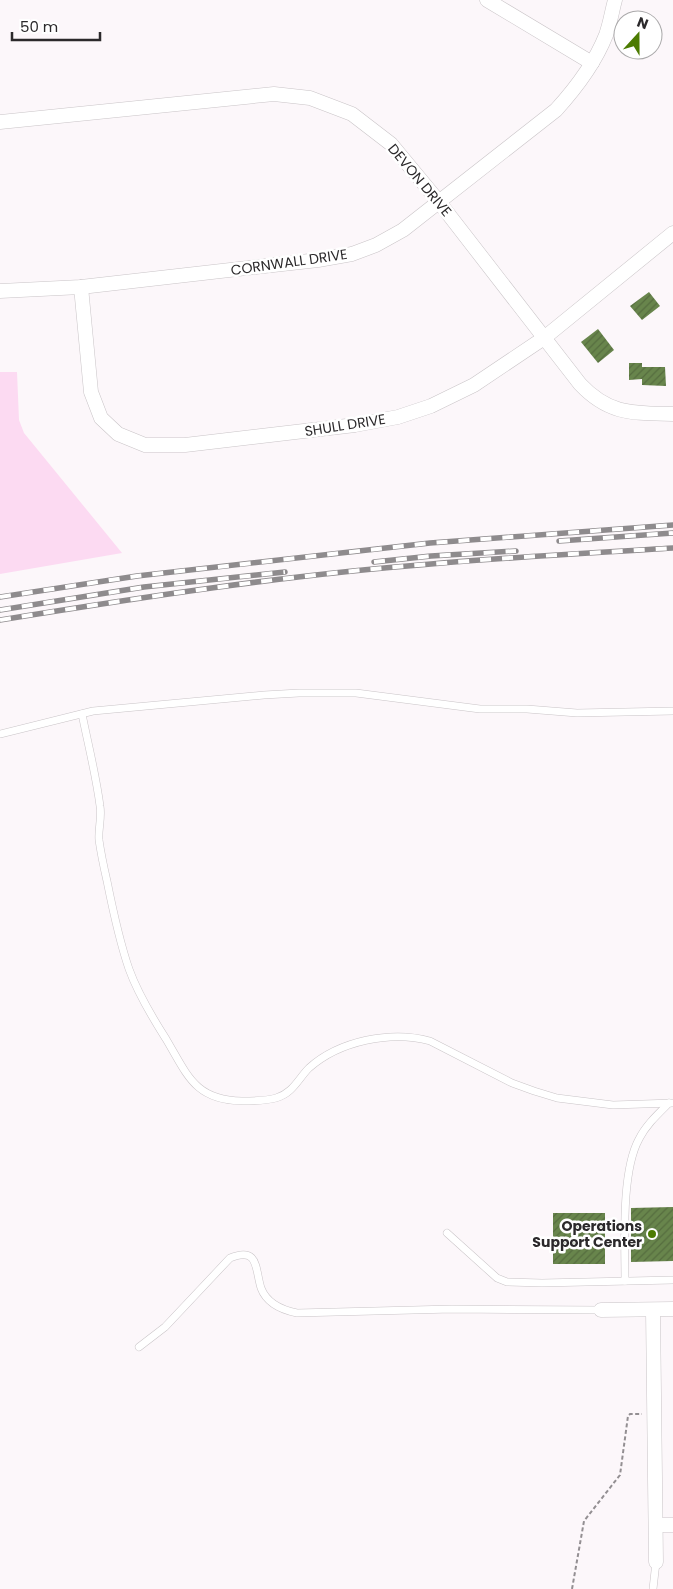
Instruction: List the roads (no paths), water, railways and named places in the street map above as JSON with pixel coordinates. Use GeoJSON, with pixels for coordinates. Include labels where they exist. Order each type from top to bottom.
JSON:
{"type":"FeatureCollection","features":[{"type":"Feature","properties":{"kind":"street"},"geometry":{"type":"LineString","coordinates":[[487,0],[592,63]]}},
{"type":"Feature","properties":{"kind":"street","name":"CORNWALL DRIVE"},"geometry":{"type":"LineString","coordinates":[[0,291],[81,287],[318,260],[352,254],[376,245],[404,230],[556,110],[575,89],[592,63],[606,34],[614,0]]}},
{"type":"Feature","properties":{"kind":"street","name":"DEVON DRIVE"},"geometry":{"type":"LineString","coordinates":[[0,122],[274,94],[310,98],[352,114],[391,144],[439,202],[580,384],[592,396],[621,411],[673,414]]}},
{"type":"Feature","properties":{"kind":"street","name":"SHULL DRIVE"},"geometry":{"type":"LineString","coordinates":[[81,287],[91,392],[101,418],[118,434],[145,445],[194,444],[355,425],[398,417],[431,406],[474,385],[544,338],[673,233]]}},
{"type":"Feature","properties":{"kind":"street"},"geometry":{"type":"LineString","coordinates":[[601,1310],[673,1309]]}},
{"type":"Feature","properties":{"kind":"street"},"geometry":{"type":"LineString","coordinates":[[653,1310],[656,1562]]}},
{"type":"Feature","properties":{"kind":"street"},"geometry":{"type":"LineString","coordinates":[[657,1525],[673,1525]]}},
{"type":"Feature","properties":{"kind":"lane"},"geometry":{"type":"LineString","coordinates":[[0,734],[82,714],[120,708],[291,693],[356,693],[480,709],[577,713],[673,711]]}},
{"type":"Feature","properties":{"kind":"lane"},"geometry":{"type":"LineString","coordinates":[[82,714],[101,808],[99,840],[116,929],[129,970],[155,1022],[191,1081],[202,1091],[214,1097],[227,1100],[261,1101],[276,1098],[288,1093],[308,1069],[324,1057],[349,1046],[372,1039],[400,1036],[430,1041],[512,1083],[557,1098],[613,1105],[671,1103]]}},
{"type":"Feature","properties":{"kind":"lane"},"geometry":{"type":"LineString","coordinates":[[626,1281],[625,1212],[634,1149],[646,1128],[671,1103]]}},
{"type":"Feature","properties":{"kind":"lane"},"geometry":{"type":"LineString","coordinates":[[447,1233],[497,1278],[508,1282],[673,1280]]}},
{"type":"Feature","properties":{"kind":"lane"},"geometry":{"type":"LineString","coordinates":[[139,1347],[165,1327],[230,1258],[239,1255],[249,1256],[256,1262],[261,1289],[271,1302],[282,1310],[290,1312],[452,1309],[601,1310]]}},
{"type":"Feature","properties":{"kind":"lane"},"geometry":{"type":"LineString","coordinates":[[653,1589],[656,1562]]}},
{"type":"Feature","properties":{"kind":"railway"},"geometry":{"type":"LineString","coordinates":[[0,597],[137,576],[430,543],[673,525]]}},
{"type":"Feature","properties":{"kind":"railway"},"geometry":{"type":"LineString","coordinates":[[559,541],[673,533]]}},
{"type":"Feature","properties":{"kind":"railway"},"geometry":{"type":"LineString","coordinates":[[0,620],[161,595],[323,574],[552,555],[673,548]]}},
{"type":"Feature","properties":{"kind":"railway"},"geometry":{"type":"LineString","coordinates":[[374,562],[431,556],[516,551]]}},
{"type":"Feature","properties":{"kind":"railway"},"geometry":{"type":"LineString","coordinates":[[0,610],[144,587],[285,572]]}},
{"type":"Feature","properties":{"kind":"place","name":"Operations Support Center"},"geometry":{"type":"Point","coordinates":[652,1234]}}]}
